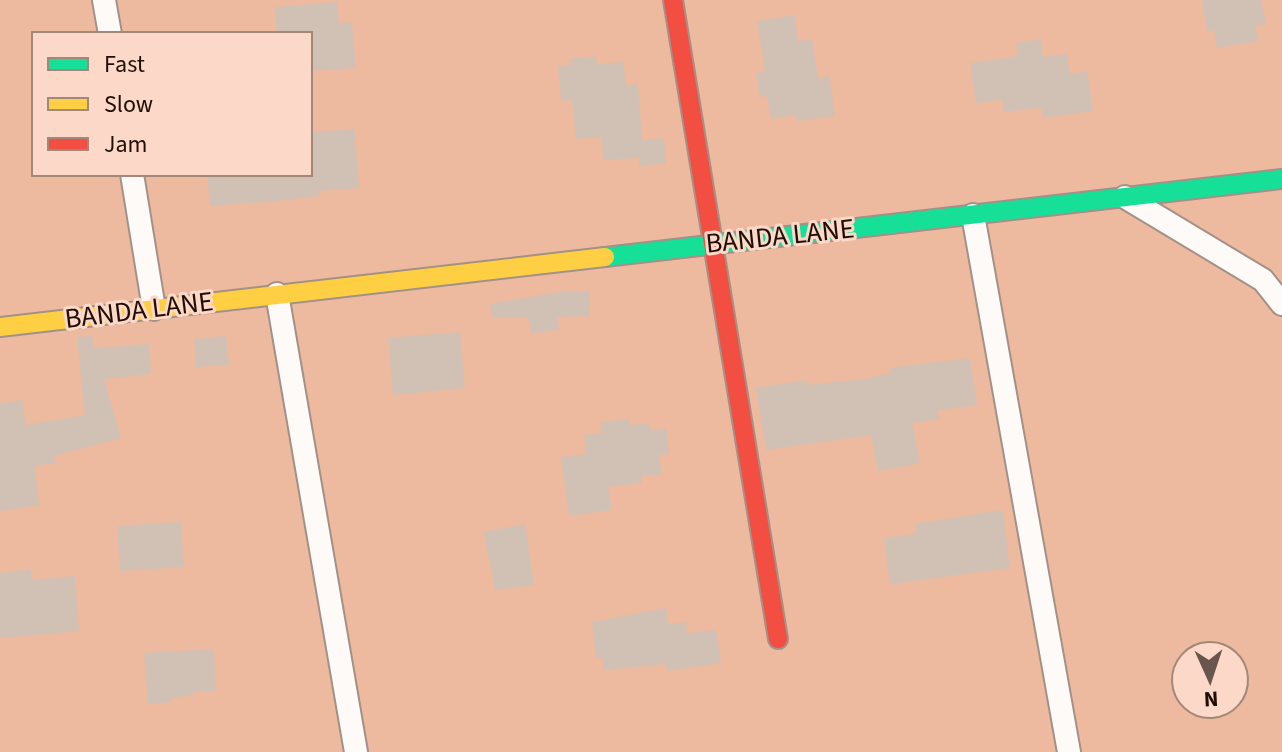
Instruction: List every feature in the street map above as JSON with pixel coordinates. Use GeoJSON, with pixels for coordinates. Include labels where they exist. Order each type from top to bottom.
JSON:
{"type":"FeatureCollection","features":[{"type":"Feature","properties":{"kind":"street"},"geometry":{"type":"LineString","coordinates":[[104,0],[110,32]]}},
{"type":"Feature","properties":{"kind":"street"},"geometry":{"type":"LineString","coordinates":[[673,0],[778,639]]}},
{"type":"Feature","properties":{"kind":"street"},"geometry":{"type":"LineString","coordinates":[[132,176],[154,309]]}},
{"type":"Feature","properties":{"kind":"street","name":"BANDA LANE"},"geometry":{"type":"LineString","coordinates":[[0,327],[1282,179]]}},
{"type":"Feature","properties":{"kind":"street"},"geometry":{"type":"LineString","coordinates":[[1125,197],[1263,280],[1282,304]]}},
{"type":"Feature","properties":{"kind":"street"},"geometry":{"type":"LineString","coordinates":[[973,215],[1069,752]]}},
{"type":"Feature","properties":{"kind":"street"},"geometry":{"type":"LineString","coordinates":[[277,294],[356,752]]}},
{"type":"Feature","properties":{"kind":"shaded area"},"geometry":{"type":"Polygon","coordinates":[[[0,0],[1282,0],[1282,752],[0,752],[0,0]]]}},
{"type":"Feature","properties":{"kind":"building"},"geometry":{"type":"Polygon","coordinates":[[[1202,0],[1261,0],[1266,24],[1255,26],[1258,41],[1217,48],[1214,30],[1207,31],[1202,0]]]}},
{"type":"Feature","properties":{"kind":"building"},"geometry":{"type":"Polygon","coordinates":[[[337,2],[339,23],[352,22],[356,68],[312,71],[312,32],[277,32],[275,7],[337,2]]]}},
{"type":"Feature","properties":{"kind":"building"},"geometry":{"type":"Polygon","coordinates":[[[795,15],[798,41],[812,39],[818,78],[829,76],[835,116],[797,121],[796,115],[771,119],[767,96],[760,97],[756,73],[765,71],[757,21],[795,15]]]}},
{"type":"Feature","properties":{"kind":"building"},"geometry":{"type":"Polygon","coordinates":[[[1041,39],[1043,57],[1067,54],[1070,74],[1087,72],[1093,111],[1043,118],[1042,107],[1004,112],[1002,99],[976,103],[970,63],[1018,56],[1016,43],[1041,39]]]}},
{"type":"Feature","properties":{"kind":"building"},"geometry":{"type":"Polygon","coordinates":[[[596,56],[597,64],[623,62],[626,85],[638,84],[642,140],[664,138],[666,163],[639,166],[639,158],[603,160],[602,137],[576,139],[572,100],[561,101],[558,66],[569,65],[569,59],[596,56]]]}},
{"type":"Feature","properties":{"kind":"building"},"geometry":{"type":"Polygon","coordinates":[[[355,129],[359,188],[319,191],[320,196],[210,206],[207,176],[312,176],[312,132],[355,129]]]}},
{"type":"Feature","properties":{"kind":"building"},"geometry":{"type":"Polygon","coordinates":[[[590,291],[590,316],[557,317],[559,329],[532,334],[528,317],[492,318],[490,304],[558,292],[590,291]]]}},
{"type":"Feature","properties":{"kind":"building"},"geometry":{"type":"Polygon","coordinates":[[[460,332],[465,388],[393,395],[388,338],[460,332]]]}},
{"type":"Feature","properties":{"kind":"building"},"geometry":{"type":"Polygon","coordinates":[[[92,336],[95,348],[149,344],[151,374],[104,379],[121,438],[54,456],[55,463],[35,466],[39,505],[0,511],[0,404],[22,400],[26,425],[85,415],[77,337],[92,336]]]}},
{"type":"Feature","properties":{"kind":"building"},"geometry":{"type":"Polygon","coordinates":[[[226,336],[229,365],[196,367],[194,339],[226,336]]]}},
{"type":"Feature","properties":{"kind":"building"},"geometry":{"type":"Polygon","coordinates":[[[970,358],[977,405],[938,410],[939,419],[912,423],[920,463],[878,471],[871,435],[766,450],[756,388],[807,380],[808,385],[865,379],[891,373],[890,368],[970,358]]]}},
{"type":"Feature","properties":{"kind":"building"},"geometry":{"type":"Polygon","coordinates":[[[629,419],[630,425],[649,423],[650,430],[666,428],[669,454],[659,455],[662,474],[641,476],[642,483],[608,487],[612,510],[569,516],[561,457],[586,454],[584,435],[602,433],[601,422],[629,419]]]}},
{"type":"Feature","properties":{"kind":"building"},"geometry":{"type":"Polygon","coordinates":[[[1003,510],[1010,568],[890,584],[884,538],[916,534],[915,524],[1003,510]]]}},
{"type":"Feature","properties":{"kind":"building"},"geometry":{"type":"Polygon","coordinates":[[[181,522],[184,567],[120,571],[117,526],[181,522]]]}},
{"type":"Feature","properties":{"kind":"building"},"geometry":{"type":"Polygon","coordinates":[[[525,524],[534,585],[495,590],[484,532],[525,524]]]}},
{"type":"Feature","properties":{"kind":"building"},"geometry":{"type":"Polygon","coordinates":[[[31,569],[32,580],[75,576],[79,631],[0,638],[0,573],[31,569]]]}},
{"type":"Feature","properties":{"kind":"building"},"geometry":{"type":"Polygon","coordinates":[[[666,608],[668,624],[686,622],[687,633],[716,630],[721,663],[667,671],[666,664],[604,670],[602,658],[596,658],[592,622],[666,608]]]}},
{"type":"Feature","properties":{"kind":"building"},"geometry":{"type":"Polygon","coordinates":[[[214,649],[216,691],[193,692],[193,696],[172,697],[172,702],[148,704],[144,653],[214,649]]]}},
{"type":"Feature","properties":{"kind":"traffic: fast"},"geometry":{"type":"LineString","coordinates":[[605,257],[1282,179]]}},
{"type":"Feature","properties":{"kind":"traffic: slow"},"geometry":{"type":"LineString","coordinates":[[0,327],[605,257]]}},
{"type":"Feature","properties":{"kind":"traffic: jam"},"geometry":{"type":"LineString","coordinates":[[673,0],[778,639]]}}]}
